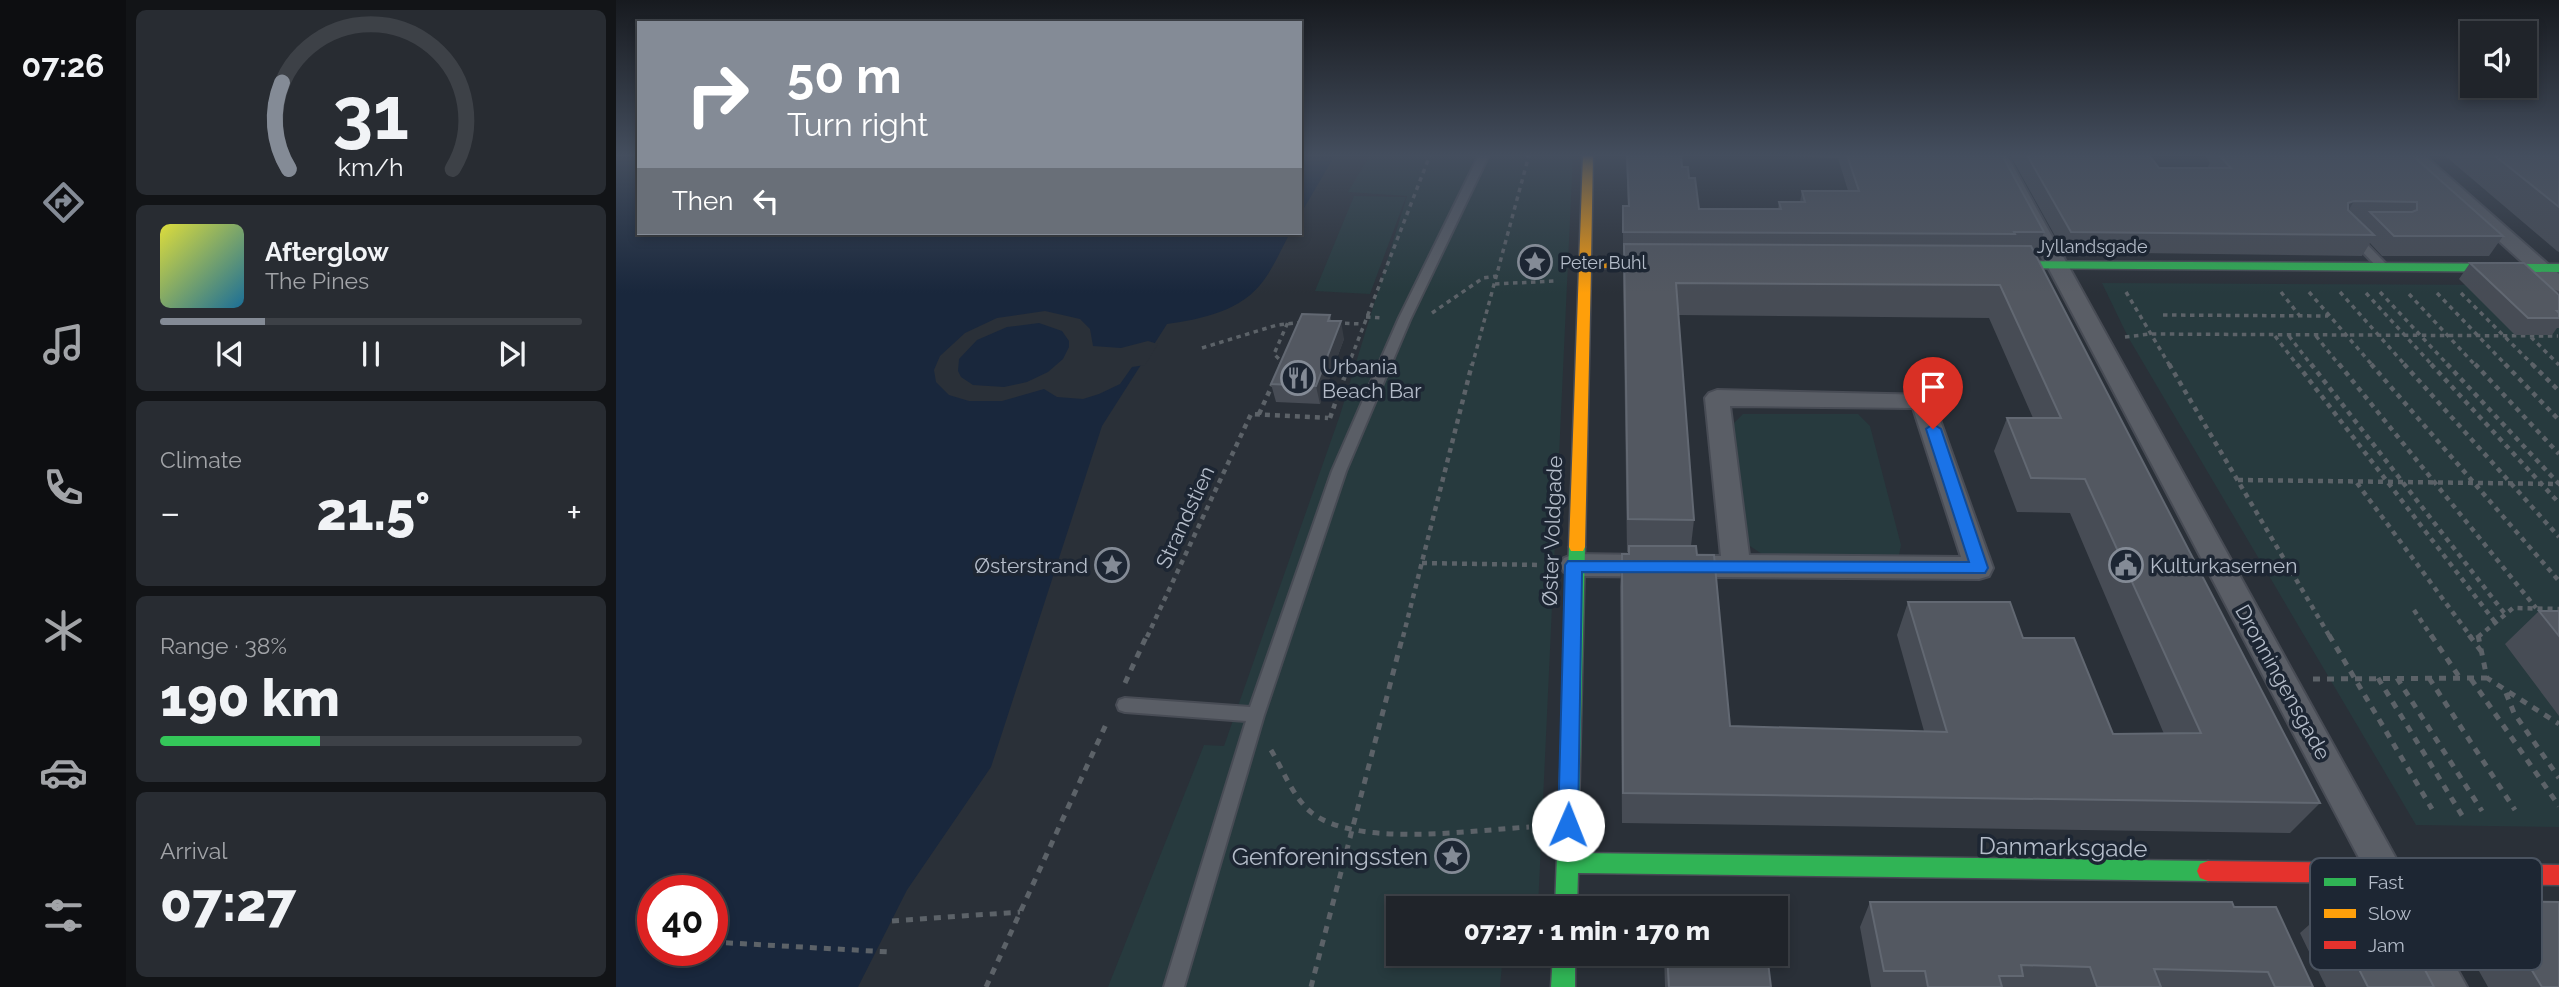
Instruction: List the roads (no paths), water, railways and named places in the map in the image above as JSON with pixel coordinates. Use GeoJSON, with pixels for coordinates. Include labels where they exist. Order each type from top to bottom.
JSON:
{"type":"FeatureCollection","features":[{"type":"Feature","properties":{"kind":"street","name":"Øster Voldgade"},"geometry":{"type":"LineString","coordinates":[[1566,896],[1586,201]]}},
{"type":"Feature","properties":{"kind":"street","name":"Dronningensgade"},"geometry":{"type":"LineString","coordinates":[[2023,201],[2280,679],[2380,858]]}},
{"type":"Feature","properties":{"kind":"street"},"geometry":{"type":"LineString","coordinates":[[2468,201],[2549,268],[2559,285]]}},
{"type":"Feature","properties":{"kind":"street"},"geometry":{"type":"LineString","coordinates":[[1583,272],[1688,264]]}},
{"type":"Feature","properties":{"kind":"street","name":"Jyllandsgade"},"geometry":{"type":"LineString","coordinates":[[1976,265],[2549,268]]}},
{"type":"Feature","properties":{"kind":"street"},"geometry":{"type":"LineString","coordinates":[[1574,565],[1736,567],[1979,568],[1923,400],[1717,398],[1736,567]]}},
{"type":"Feature","properties":{"kind":"street","name":"Danmarksgade"},"geometry":{"type":"LineString","coordinates":[[1567,863],[2310,873]]}},
{"type":"Feature","properties":{"kind":"street"},"geometry":{"type":"LineString","coordinates":[[1563,987],[1564,966]]}},
{"type":"Feature","properties":{"kind":"street","name":"Dronningensgade"},"geometry":{"type":"LineString","coordinates":[[2439,970],[2448,987]]}},
{"type":"Feature","properties":{"kind":"lane"},"geometry":{"type":"LineString","coordinates":[[1174,987],[1256,715],[1339,471],[1404,320],[1462,201]]}},
{"type":"Feature","properties":{"kind":"lane"},"geometry":{"type":"LineString","coordinates":[[2343,226],[2383,267]]}},
{"type":"Feature","properties":{"kind":"lane"},"geometry":{"type":"LineString","coordinates":[[1120,704],[1256,715]]}},
{"type":"Feature","properties":{"kind":"water"},"geometry":{"type":"Polygon","coordinates":[[[616,201],[637,201],[637,235],[1289,235],[1275,263],[1255,291],[1220,312],[1167,324],[1102,426],[991,767],[907,890],[858,987],[616,987],[616,201]]]}},
{"type":"Feature","properties":{"kind":"water"},"geometry":{"type":"Polygon","coordinates":[[[1302,201],[1308,201],[1302,212],[1302,201]]]}},
{"type":"Feature","properties":{"kind":"place","name":"Peter Buhl"},"geometry":{"type":"Point","coordinates":[1535,262]}},
{"type":"Feature","properties":{"kind":"place","name":"Urbania Beach Bar"},"geometry":{"type":"Point","coordinates":[1298,378]}},
{"type":"Feature","properties":{"kind":"place","name":"Østerstrand"},"geometry":{"type":"Point","coordinates":[1112,565]}},
{"type":"Feature","properties":{"kind":"place","name":"Kulturkasernen"},"geometry":{"type":"Point","coordinates":[2126,565]}},
{"type":"Feature","properties":{"kind":"place","name":"Genforeningssten"},"geometry":{"type":"Point","coordinates":[1452,856]}}]}
